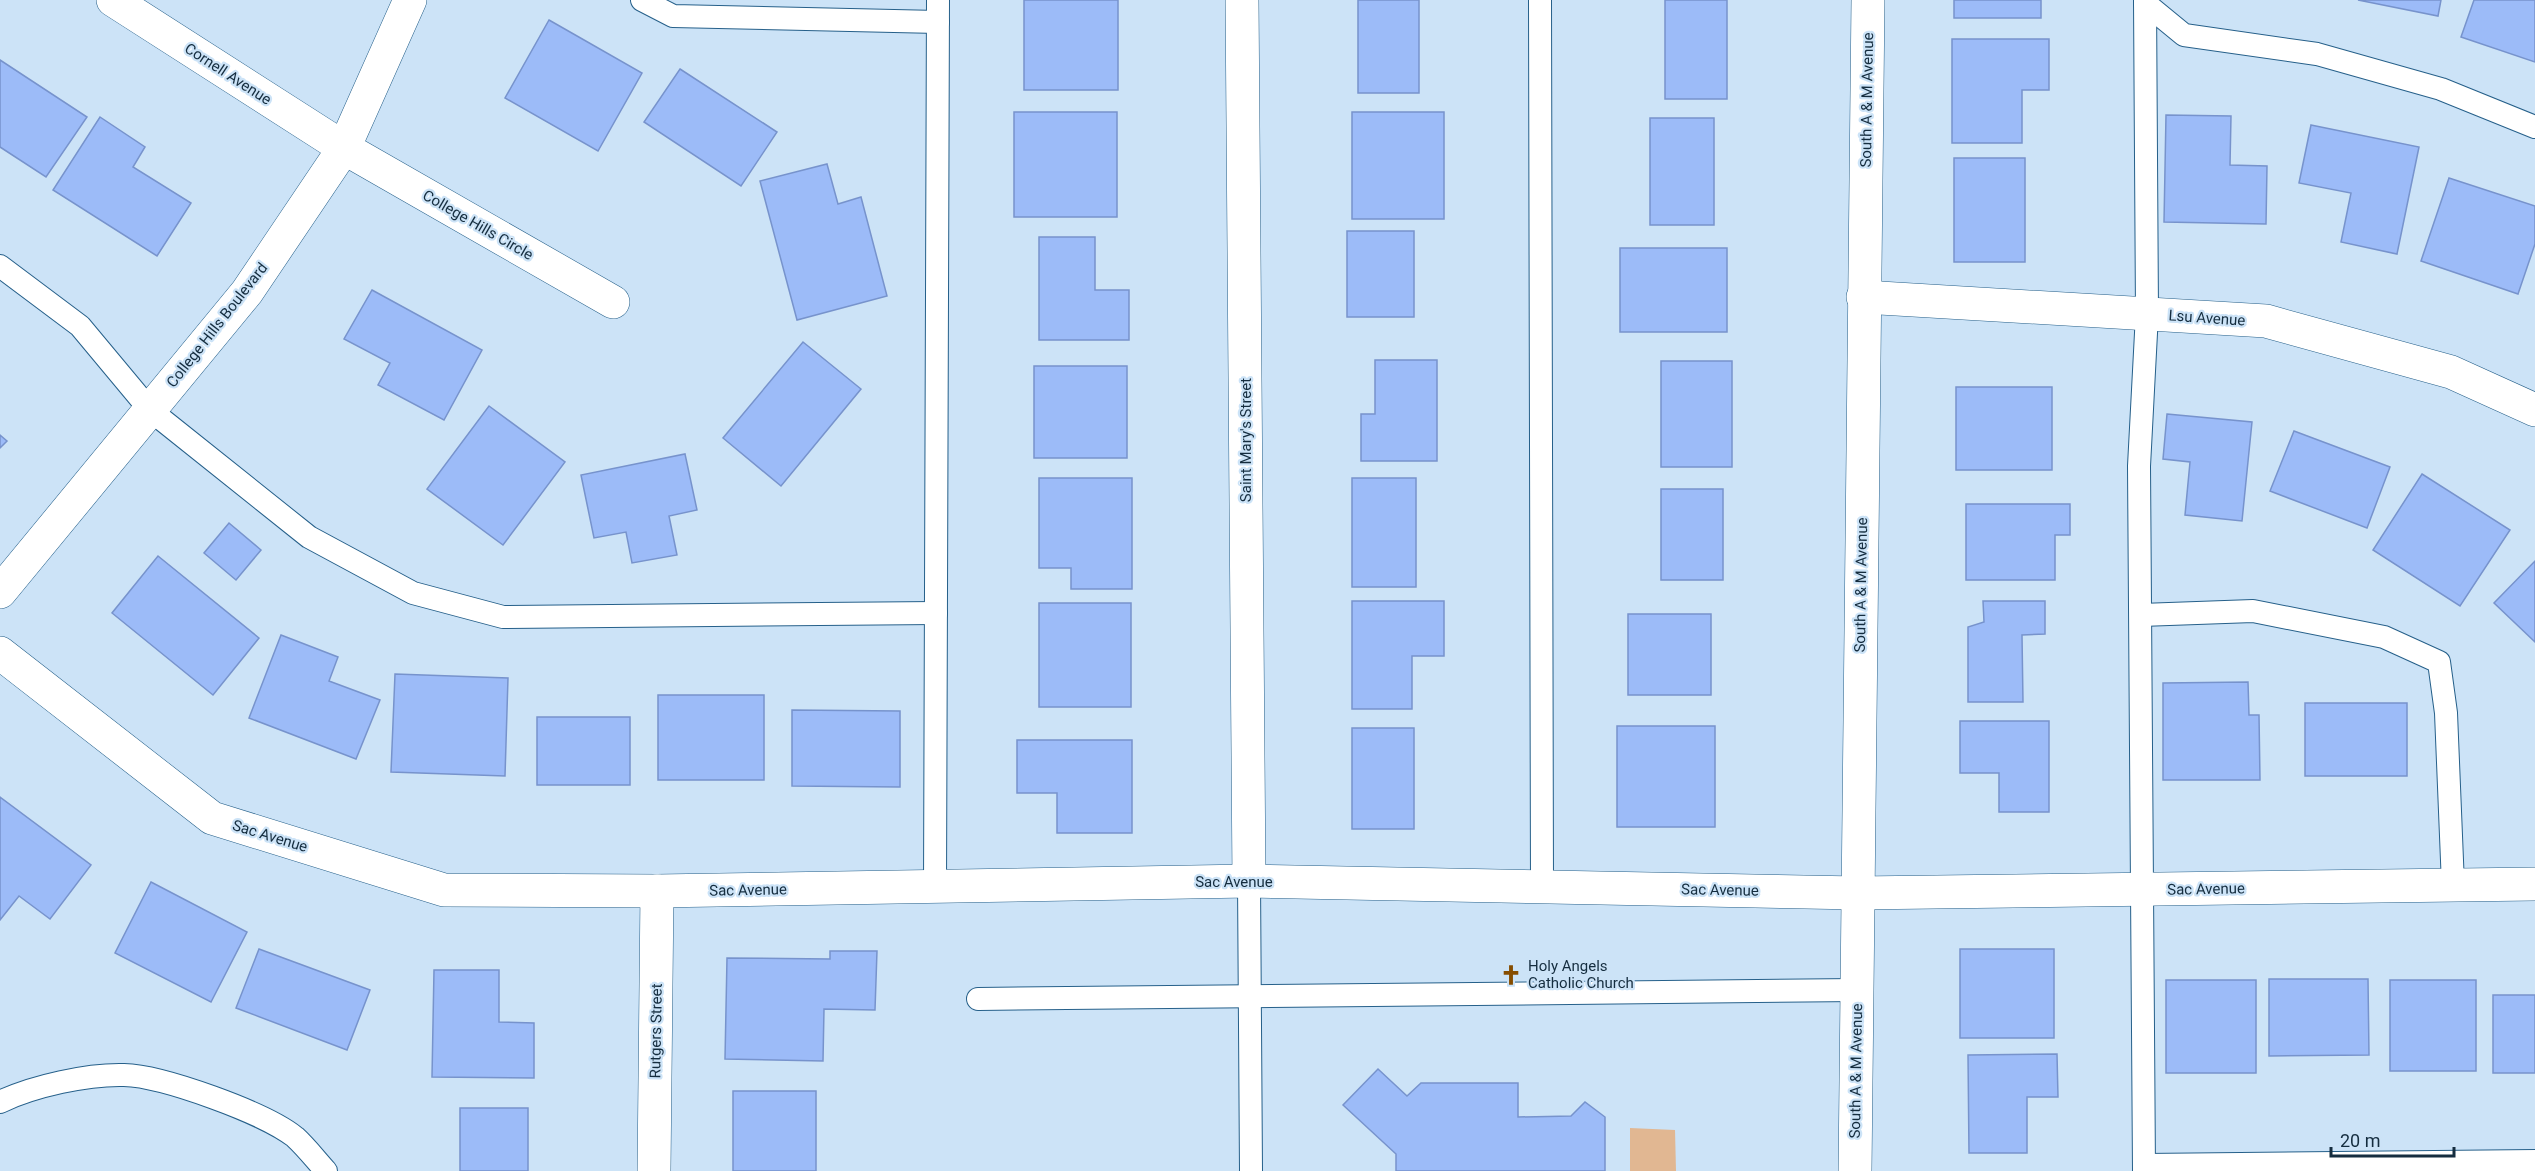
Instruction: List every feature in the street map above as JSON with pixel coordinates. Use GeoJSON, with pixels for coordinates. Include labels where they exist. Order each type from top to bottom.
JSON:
{"type":"FeatureCollection","features":[{"type":"Feature","properties":{"kind":"street","name":"Cornell Avenue"},"geometry":{"type":"LineString","coordinates":[[113,0],[344,148]]}},
{"type":"Feature","properties":{"kind":"street","name":"College Hills Boulevard"},"geometry":{"type":"LineString","coordinates":[[0,592],[247,292],[344,148],[410,0]]}},
{"type":"Feature","properties":{"kind":"street","name":"Saint Mary's Street"},"geometry":{"type":"LineString","coordinates":[[1242,0],[1249,881]]}},
{"type":"Feature","properties":{"kind":"street","name":"South A & M Avenue"},"geometry":{"type":"LineString","coordinates":[[1855,1171],[1868,0]]}},
{"type":"Feature","properties":{"kind":"street","name":"College Hills Circle"},"geometry":{"type":"LineString","coordinates":[[344,148],[613,302]]}},
{"type":"Feature","properties":{"kind":"street","name":"Lsu Avenue"},"geometry":{"type":"LineString","coordinates":[[1863,297],[2266,321],[2451,372],[2535,410]]}},
{"type":"Feature","properties":{"kind":"street","name":"Sac Avenue"},"geometry":{"type":"LineString","coordinates":[[0,653],[212,818],[444,890],[657,891],[1249,881],[1858,893],[2535,884]]}},
{"type":"Feature","properties":{"kind":"street","name":"Rutgers Street"},"geometry":{"type":"LineString","coordinates":[[654,1171],[657,891]]}},
{"type":"Feature","properties":{"kind":"lane"},"geometry":{"type":"LineString","coordinates":[[642,0],[673,16],[938,11],[935,887]]}},
{"type":"Feature","properties":{"kind":"lane"},"geometry":{"type":"LineString","coordinates":[[1540,0],[1542,887]]}},
{"type":"Feature","properties":{"kind":"lane"},"geometry":{"type":"LineString","coordinates":[[2145,1],[2184,35],[2317,54],[2441,89],[2535,126]]}},
{"type":"Feature","properties":{"kind":"lane"},"geometry":{"type":"LineString","coordinates":[[2145,1],[2146,314],[2139,466],[2144,1168],[2535,1161]]}},
{"type":"Feature","properties":{"kind":"lane"},"geometry":{"type":"LineString","coordinates":[[0,266],[80,326],[150,410],[309,537],[413,593],[503,617],[936,613]]}},
{"type":"Feature","properties":{"kind":"lane"},"geometry":{"type":"LineString","coordinates":[[2141,615],[2253,611],[2384,637],[2439,662],[2446,713],[2453,885]]}},
{"type":"Feature","properties":{"kind":"lane"},"geometry":{"type":"LineString","coordinates":[[1249,881],[1251,1171]]}},
{"type":"Feature","properties":{"kind":"lane"},"geometry":{"type":"LineString","coordinates":[[978,999],[1857,990]]}},
{"type":"Feature","properties":{"kind":"lane"},"geometry":{"type":"LineString","coordinates":[[0,1102],[44,1088],[91,1077],[126,1075],[176,1085],[245,1109],[295,1137],[326,1171]]}},
{"type":"Feature","properties":{"kind":"shaded area"},"geometry":{"type":"Polygon","coordinates":[[[1630,1128],[1675,1130],[1676,1171],[1630,1171],[1630,1128]]]}},
{"type":"Feature","properties":{"kind":"building"},"geometry":{"type":"Polygon","coordinates":[[[1024,0],[1118,0],[1118,90],[1024,90],[1024,0]]]}},
{"type":"Feature","properties":{"kind":"building"},"geometry":{"type":"Polygon","coordinates":[[[1358,0],[1419,0],[1419,93],[1358,93],[1358,0]]]}},
{"type":"Feature","properties":{"kind":"building"},"geometry":{"type":"Polygon","coordinates":[[[1665,0],[1727,0],[1727,99],[1665,99],[1665,0]]]}},
{"type":"Feature","properties":{"kind":"building"},"geometry":{"type":"Polygon","coordinates":[[[1954,0],[2041,0],[2041,18],[1954,18],[1954,0]]]}},
{"type":"Feature","properties":{"kind":"building"},"geometry":{"type":"Polygon","coordinates":[[[2358,0],[2441,0],[2438,16],[2358,0]]]}},
{"type":"Feature","properties":{"kind":"building"},"geometry":{"type":"Polygon","coordinates":[[[2474,0],[2535,0],[2535,62],[2461,37],[2474,0]]]}},
{"type":"Feature","properties":{"kind":"building"},"geometry":{"type":"Polygon","coordinates":[[[549,20],[642,73],[598,151],[505,98],[549,20]]]}},
{"type":"Feature","properties":{"kind":"building"},"geometry":{"type":"Polygon","coordinates":[[[1952,39],[2049,39],[2049,90],[2022,90],[2022,143],[1952,143],[1952,39]]]}},
{"type":"Feature","properties":{"kind":"building"},"geometry":{"type":"Polygon","coordinates":[[[0,60],[87,117],[46,177],[0,147],[0,60]]]}},
{"type":"Feature","properties":{"kind":"building"},"geometry":{"type":"Polygon","coordinates":[[[680,69],[777,132],[741,186],[644,122],[680,69]]]}},
{"type":"Feature","properties":{"kind":"building"},"geometry":{"type":"Polygon","coordinates":[[[1014,112],[1117,112],[1117,217],[1014,217],[1014,112]]]}},
{"type":"Feature","properties":{"kind":"building"},"geometry":{"type":"Polygon","coordinates":[[[1352,112],[1444,112],[1444,219],[1352,219],[1352,112]]]}},
{"type":"Feature","properties":{"kind":"building"},"geometry":{"type":"Polygon","coordinates":[[[2166,115],[2231,116],[2230,165],[2267,166],[2266,224],[2164,222],[2166,115]]]}},
{"type":"Feature","properties":{"kind":"building"},"geometry":{"type":"Polygon","coordinates":[[[100,117],[145,147],[133,167],[191,203],[157,256],[53,190],[100,117]]]}},
{"type":"Feature","properties":{"kind":"building"},"geometry":{"type":"Polygon","coordinates":[[[1650,118],[1714,118],[1714,225],[1650,225],[1650,118]]]}},
{"type":"Feature","properties":{"kind":"building"},"geometry":{"type":"Polygon","coordinates":[[[2311,125],[2419,147],[2397,254],[2341,242],[2351,193],[2299,183],[2311,125]]]}},
{"type":"Feature","properties":{"kind":"building"},"geometry":{"type":"Polygon","coordinates":[[[1954,158],[2025,158],[2025,262],[1954,262],[1954,158]]]}},
{"type":"Feature","properties":{"kind":"building"},"geometry":{"type":"Polygon","coordinates":[[[827,164],[838,204],[861,197],[887,296],[797,320],[760,181],[827,164]]]}},
{"type":"Feature","properties":{"kind":"building"},"geometry":{"type":"Polygon","coordinates":[[[2449,178],[2535,206],[2535,244],[2518,294],[2421,261],[2449,178]]]}},
{"type":"Feature","properties":{"kind":"building"},"geometry":{"type":"Polygon","coordinates":[[[1347,231],[1414,231],[1414,317],[1347,317],[1347,231]]]}},
{"type":"Feature","properties":{"kind":"building"},"geometry":{"type":"Polygon","coordinates":[[[1039,237],[1095,237],[1095,290],[1129,290],[1129,340],[1039,340],[1039,237]]]}},
{"type":"Feature","properties":{"kind":"building"},"geometry":{"type":"Polygon","coordinates":[[[1620,248],[1727,248],[1727,332],[1620,332],[1620,248]]]}},
{"type":"Feature","properties":{"kind":"building"},"geometry":{"type":"Polygon","coordinates":[[[372,290],[482,350],[444,420],[378,385],[390,363],[344,339],[372,290]]]}},
{"type":"Feature","properties":{"kind":"building"},"geometry":{"type":"Polygon","coordinates":[[[803,342],[861,389],[781,486],[723,438],[803,342]]]}},
{"type":"Feature","properties":{"kind":"building"},"geometry":{"type":"Polygon","coordinates":[[[1375,360],[1437,360],[1437,461],[1361,461],[1361,414],[1375,414],[1375,360]]]}},
{"type":"Feature","properties":{"kind":"building"},"geometry":{"type":"Polygon","coordinates":[[[1661,361],[1732,361],[1732,467],[1661,467],[1661,361]]]}},
{"type":"Feature","properties":{"kind":"building"},"geometry":{"type":"Polygon","coordinates":[[[1034,366],[1127,366],[1127,458],[1034,458],[1034,366]]]}},
{"type":"Feature","properties":{"kind":"building"},"geometry":{"type":"Polygon","coordinates":[[[1956,387],[2052,387],[2052,470],[1956,470],[1956,387]]]}},
{"type":"Feature","properties":{"kind":"building"},"geometry":{"type":"Polygon","coordinates":[[[489,406],[565,462],[503,545],[427,489],[489,406]]]}},
{"type":"Feature","properties":{"kind":"building"},"geometry":{"type":"Polygon","coordinates":[[[2167,414],[2252,422],[2242,521],[2185,515],[2190,462],[2163,459],[2167,414]]]}},
{"type":"Feature","properties":{"kind":"building"},"geometry":{"type":"Polygon","coordinates":[[[2294,431],[2390,467],[2367,528],[2270,491],[2294,431]]]}},
{"type":"Feature","properties":{"kind":"building"},"geometry":{"type":"Polygon","coordinates":[[[0,435],[7,441],[0,448],[0,435]]]}},
{"type":"Feature","properties":{"kind":"building"},"geometry":{"type":"Polygon","coordinates":[[[685,454],[697,510],[669,516],[677,555],[632,563],[626,532],[594,538],[581,475],[685,454]]]}},
{"type":"Feature","properties":{"kind":"building"},"geometry":{"type":"Polygon","coordinates":[[[2422,474],[2510,530],[2460,606],[2373,550],[2422,474]]]}},
{"type":"Feature","properties":{"kind":"building"},"geometry":{"type":"Polygon","coordinates":[[[1039,478],[1132,478],[1132,589],[1071,589],[1071,568],[1039,568],[1039,478]]]}},
{"type":"Feature","properties":{"kind":"building"},"geometry":{"type":"Polygon","coordinates":[[[1352,478],[1416,478],[1416,587],[1352,587],[1352,478]]]}},
{"type":"Feature","properties":{"kind":"building"},"geometry":{"type":"Polygon","coordinates":[[[1661,489],[1723,489],[1723,580],[1661,580],[1661,489]]]}},
{"type":"Feature","properties":{"kind":"building"},"geometry":{"type":"Polygon","coordinates":[[[1966,504],[2070,504],[2070,535],[2055,535],[2055,580],[1966,580],[1966,504]]]}},
{"type":"Feature","properties":{"kind":"building"},"geometry":{"type":"Polygon","coordinates":[[[229,523],[261,550],[236,580],[204,553],[229,523]]]}},
{"type":"Feature","properties":{"kind":"building"},"geometry":{"type":"Polygon","coordinates":[[[158,556],[259,638],[213,695],[112,613],[158,556]]]}},
{"type":"Feature","properties":{"kind":"building"},"geometry":{"type":"Polygon","coordinates":[[[2535,561],[2535,642],[2494,603],[2535,561]]]}},
{"type":"Feature","properties":{"kind":"building"},"geometry":{"type":"Polygon","coordinates":[[[1352,601],[1444,601],[1444,656],[1412,656],[1412,709],[1352,709],[1352,601]]]}},
{"type":"Feature","properties":{"kind":"building"},"geometry":{"type":"Polygon","coordinates":[[[1983,601],[2045,601],[2045,634],[2022,635],[2023,702],[1968,702],[1968,627],[1984,622],[1983,601]]]}},
{"type":"Feature","properties":{"kind":"building"},"geometry":{"type":"Polygon","coordinates":[[[1039,603],[1131,603],[1131,707],[1039,707],[1039,603]]]}},
{"type":"Feature","properties":{"kind":"building"},"geometry":{"type":"Polygon","coordinates":[[[1628,614],[1711,614],[1711,695],[1628,695],[1628,614]]]}},
{"type":"Feature","properties":{"kind":"building"},"geometry":{"type":"Polygon","coordinates":[[[281,635],[338,657],[329,681],[380,700],[356,759],[249,718],[281,635]]]}},
{"type":"Feature","properties":{"kind":"building"},"geometry":{"type":"Polygon","coordinates":[[[395,674],[508,678],[505,776],[391,772],[395,674]]]}},
{"type":"Feature","properties":{"kind":"building"},"geometry":{"type":"Polygon","coordinates":[[[2248,682],[2249,715],[2259,715],[2260,780],[2163,780],[2163,683],[2248,682]]]}},
{"type":"Feature","properties":{"kind":"building"},"geometry":{"type":"Polygon","coordinates":[[[658,695],[764,695],[764,780],[658,780],[658,695]]]}},
{"type":"Feature","properties":{"kind":"building"},"geometry":{"type":"Polygon","coordinates":[[[2305,703],[2407,703],[2407,776],[2305,776],[2305,703]]]}},
{"type":"Feature","properties":{"kind":"building"},"geometry":{"type":"Polygon","coordinates":[[[792,710],[900,711],[900,787],[792,786],[792,710]]]}},
{"type":"Feature","properties":{"kind":"building"},"geometry":{"type":"Polygon","coordinates":[[[537,717],[630,717],[630,785],[537,785],[537,717]]]}},
{"type":"Feature","properties":{"kind":"building"},"geometry":{"type":"Polygon","coordinates":[[[1960,721],[2049,721],[2049,812],[1999,812],[1999,773],[1960,773],[1960,721]]]}},
{"type":"Feature","properties":{"kind":"building"},"geometry":{"type":"Polygon","coordinates":[[[1617,726],[1715,726],[1715,827],[1617,827],[1617,726]]]}},
{"type":"Feature","properties":{"kind":"building"},"geometry":{"type":"Polygon","coordinates":[[[1352,728],[1414,728],[1414,829],[1352,829],[1352,728]]]}},
{"type":"Feature","properties":{"kind":"building"},"geometry":{"type":"Polygon","coordinates":[[[1017,740],[1132,740],[1132,833],[1057,833],[1057,793],[1017,793],[1017,740]]]}},
{"type":"Feature","properties":{"kind":"building"},"geometry":{"type":"Polygon","coordinates":[[[0,797],[91,865],[50,919],[19,896],[0,920],[0,797]]]}},
{"type":"Feature","properties":{"kind":"building"},"geometry":{"type":"Polygon","coordinates":[[[151,882],[247,932],[211,1002],[115,953],[151,882]]]}},
{"type":"Feature","properties":{"kind":"building"},"geometry":{"type":"Polygon","coordinates":[[[259,949],[370,990],[347,1050],[236,1008],[259,949]]]}},
{"type":"Feature","properties":{"kind":"building"},"geometry":{"type":"Polygon","coordinates":[[[1960,949],[2054,949],[2054,1038],[1960,1038],[1960,949]]]}},
{"type":"Feature","properties":{"kind":"building"},"geometry":{"type":"Polygon","coordinates":[[[830,951],[877,951],[875,1010],[824,1009],[823,1061],[725,1059],[727,958],[830,959],[830,951]]]}},
{"type":"Feature","properties":{"kind":"building"},"geometry":{"type":"Polygon","coordinates":[[[434,970],[499,970],[499,1022],[534,1023],[534,1078],[432,1077],[434,970]]]}},
{"type":"Feature","properties":{"kind":"building"},"geometry":{"type":"Polygon","coordinates":[[[2269,979],[2368,979],[2369,1055],[2269,1056],[2269,979]]]}},
{"type":"Feature","properties":{"kind":"building"},"geometry":{"type":"Polygon","coordinates":[[[2166,980],[2256,980],[2256,1073],[2166,1073],[2166,980]]]}},
{"type":"Feature","properties":{"kind":"building"},"geometry":{"type":"Polygon","coordinates":[[[2390,980],[2476,980],[2476,1071],[2390,1071],[2390,980]]]}},
{"type":"Feature","properties":{"kind":"building"},"geometry":{"type":"Polygon","coordinates":[[[2493,995],[2535,995],[2535,1073],[2493,1073],[2493,995]]]}},
{"type":"Feature","properties":{"kind":"building"},"geometry":{"type":"Polygon","coordinates":[[[2057,1054],[2058,1097],[2027,1097],[2027,1153],[1969,1153],[1968,1055],[2057,1054]]]}},
{"type":"Feature","properties":{"kind":"building"},"geometry":{"type":"Polygon","coordinates":[[[1378,1069],[1407,1096],[1421,1083],[1518,1083],[1518,1117],[1571,1116],[1585,1102],[1605,1117],[1605,1171],[1396,1171],[1396,1154],[1343,1105],[1378,1069]]]}},
{"type":"Feature","properties":{"kind":"building"},"geometry":{"type":"Polygon","coordinates":[[[733,1091],[816,1091],[816,1171],[733,1171],[733,1091]]]}},
{"type":"Feature","properties":{"kind":"building"},"geometry":{"type":"Polygon","coordinates":[[[460,1108],[528,1108],[528,1171],[460,1171],[460,1108]]]}},
{"type":"Feature","properties":{"kind":"place","name":"Holy Angels Catholic Church"},"geometry":{"type":"Point","coordinates":[1511,975]}}]}
